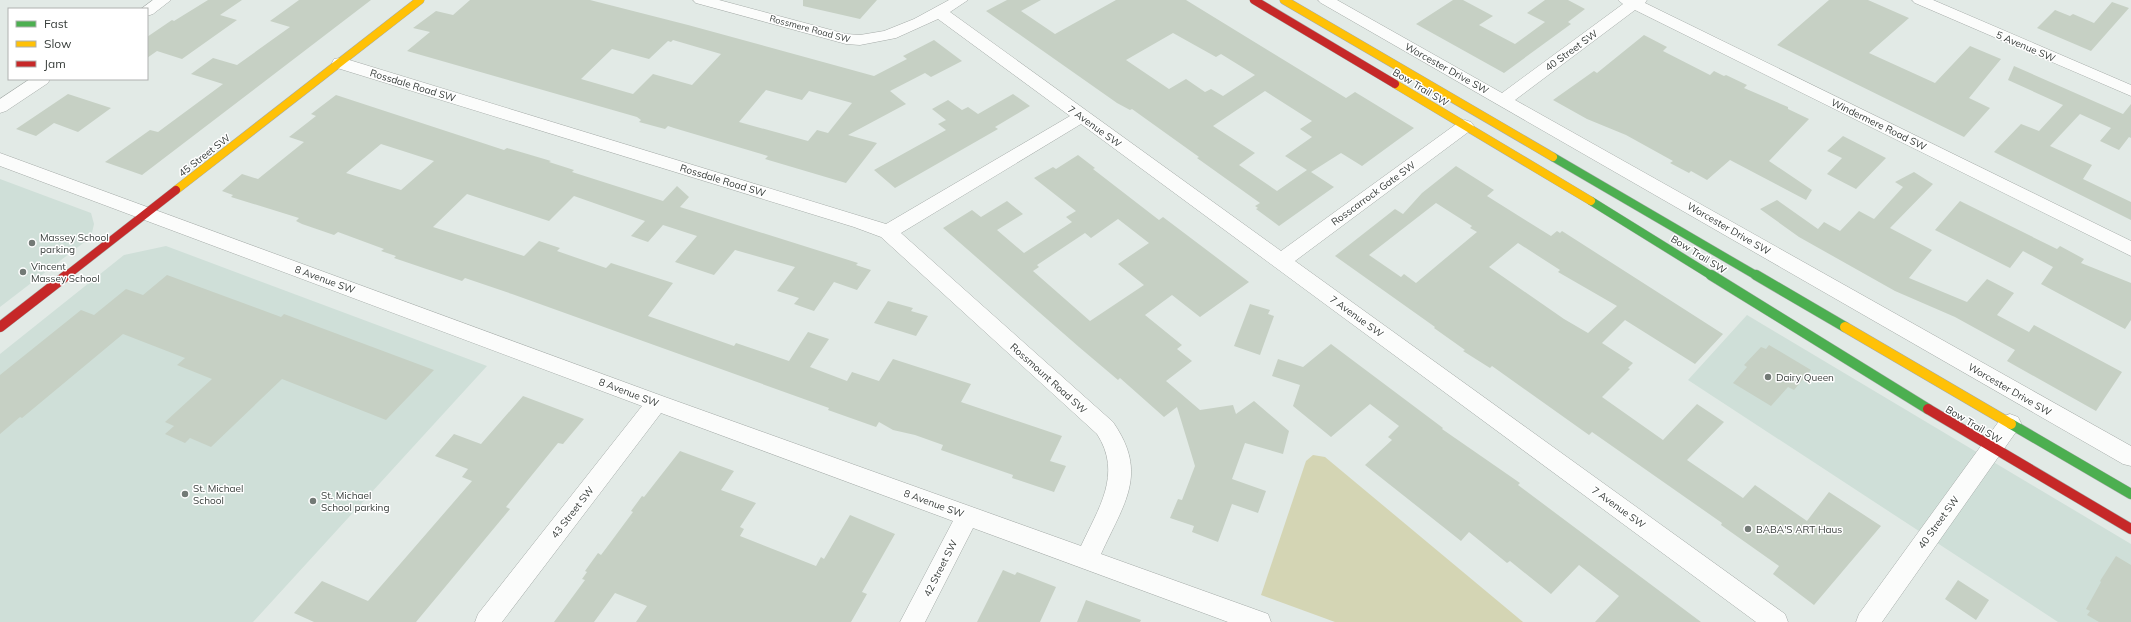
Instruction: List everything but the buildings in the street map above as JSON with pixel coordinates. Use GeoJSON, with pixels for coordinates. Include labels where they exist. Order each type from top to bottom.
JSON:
{"type":"FeatureCollection","features":[{"type":"Feature","properties":{"kind":"main road","name":"45 Street SW"},"geometry":{"type":"LineString","coordinates":[[0,327],[420,0]]}},
{"type":"Feature","properties":{"kind":"main road","name":"Bow Trail SW"},"geometry":{"type":"LineString","coordinates":[[1254,0],[1670,248],[1821,344],[1991,447],[2131,529]]}},
{"type":"Feature","properties":{"kind":"main road","name":"Bow Trail SW"},"geometry":{"type":"LineString","coordinates":[[1284,0],[2131,494]]}},
{"type":"Feature","properties":{"kind":"street"},"geometry":{"type":"LineString","coordinates":[[148,10],[163,0]]}},
{"type":"Feature","properties":{"kind":"street","name":"Rossmere Road SW"},"geometry":{"type":"LineString","coordinates":[[701,0],[846,39],[862,41],[887,36],[960,0]]}},
{"type":"Feature","properties":{"kind":"street","name":"Worcester Drive SW"},"geometry":{"type":"LineString","coordinates":[[1326,0],[2131,457]]}},
{"type":"Feature","properties":{"kind":"street","name":"5 Avenue SW"},"geometry":{"type":"LineString","coordinates":[[1920,0],[2131,91]]}},
{"type":"Feature","properties":{"kind":"street","name":"40 Street SW"},"geometry":{"type":"LineString","coordinates":[[1503,100],[1633,1]]}},
{"type":"Feature","properties":{"kind":"street","name":"Windermere Road SW"},"geometry":{"type":"LineString","coordinates":[[1633,1],[2131,249]]}},
{"type":"Feature","properties":{"kind":"street","name":"7 Avenue SW"},"geometry":{"type":"LineString","coordinates":[[938,11],[1776,622]]}},
{"type":"Feature","properties":{"kind":"street","name":"Rossdale Road SW"},"geometry":{"type":"LineString","coordinates":[[340,63],[854,220],[888,232]]}},
{"type":"Feature","properties":{"kind":"street"},"geometry":{"type":"LineString","coordinates":[[0,107],[40,80]]}},
{"type":"Feature","properties":{"kind":"street"},"geometry":{"type":"LineString","coordinates":[[888,232],[987,175],[1082,116]]}},
{"type":"Feature","properties":{"kind":"street","name":"Rosscarrock Gate SW"},"geometry":{"type":"LineString","coordinates":[[1281,261],[1465,126]]}},
{"type":"Feature","properties":{"kind":"street","name":"8 Avenue SW"},"geometry":{"type":"LineString","coordinates":[[0,159],[657,403],[1259,622]]}},
{"type":"Feature","properties":{"kind":"street","name":"Rossmount Road SW"},"geometry":{"type":"LineString","coordinates":[[888,232],[1105,428],[1112,438],[1121,461],[1120,486],[1087,559]]}},
{"type":"Feature","properties":{"kind":"street","name":"43 Street SW"},"geometry":{"type":"LineString","coordinates":[[486,622],[657,403]]}},
{"type":"Feature","properties":{"kind":"street","name":"40 Street SW"},"geometry":{"type":"LineString","coordinates":[[1868,622],[1991,447],[2010,423]]}},
{"type":"Feature","properties":{"kind":"street","name":"42 Street SW"},"geometry":{"type":"LineString","coordinates":[[912,622],[968,515]]}},
{"type":"Feature","properties":{"kind":"shaded area","name":"Vincent Massey School"},"geometry":{"type":"Polygon","coordinates":[[[0,179],[91,213],[94,224],[91,237],[0,307],[0,179]]]}},
{"type":"Feature","properties":{"kind":"shaded area","name":"St. Michael School"},"geometry":{"type":"Polygon","coordinates":[[[166,246],[487,366],[253,622],[0,622],[0,354],[124,255],[166,246]]]}},
{"type":"Feature","properties":{"kind":"shaded area"},"geometry":{"type":"Polygon","coordinates":[[[1747,315],[2131,544],[2131,622],[2058,622],[1688,380],[1747,315]]]}},
{"type":"Feature","properties":{"kind":"green space"},"geometry":{"type":"Polygon","coordinates":[[[1313,455],[1325,457],[1523,622],[1335,622],[1261,595],[1306,461],[1313,455]]]}},
{"type":"Feature","properties":{"kind":"traffic: fast"},"geometry":{"type":"LineString","coordinates":[[1553,157],[1845,327]]}},
{"type":"Feature","properties":{"kind":"traffic: fast"},"geometry":{"type":"LineString","coordinates":[[1591,201],[1928,409]]}},
{"type":"Feature","properties":{"kind":"traffic: fast"},"geometry":{"type":"LineString","coordinates":[[2011,424],[2131,494]]}},
{"type":"Feature","properties":{"kind":"traffic: slow"},"geometry":{"type":"LineString","coordinates":[[176,190],[420,0]]}},
{"type":"Feature","properties":{"kind":"traffic: slow"},"geometry":{"type":"LineString","coordinates":[[1284,0],[1553,157]]}},
{"type":"Feature","properties":{"kind":"traffic: slow"},"geometry":{"type":"LineString","coordinates":[[1395,84],[1591,201]]}},
{"type":"Feature","properties":{"kind":"traffic: slow"},"geometry":{"type":"LineString","coordinates":[[1845,327],[2011,424]]}},
{"type":"Feature","properties":{"kind":"traffic: jam"},"geometry":{"type":"LineString","coordinates":[[1254,0],[1395,84]]}},
{"type":"Feature","properties":{"kind":"traffic: jam"},"geometry":{"type":"LineString","coordinates":[[0,327],[176,190]]}},
{"type":"Feature","properties":{"kind":"traffic: jam"},"geometry":{"type":"LineString","coordinates":[[1928,409],[2131,529]]}},
{"type":"Feature","properties":{"kind":"place","name":"Massey School parking"},"geometry":{"type":"Point","coordinates":[32,243]}},
{"type":"Feature","properties":{"kind":"place","name":"Vincent Massey School"},"geometry":{"type":"Point","coordinates":[23,272]}},
{"type":"Feature","properties":{"kind":"place","name":"Dairy Queen"},"geometry":{"type":"Point","coordinates":[1768,377]}},
{"type":"Feature","properties":{"kind":"place","name":"St. Michael School"},"geometry":{"type":"Point","coordinates":[185,494]}},
{"type":"Feature","properties":{"kind":"place","name":"St. Michael School parking"},"geometry":{"type":"Point","coordinates":[313,501]}},
{"type":"Feature","properties":{"kind":"place","name":"BABA'S ART Haus"},"geometry":{"type":"Point","coordinates":[1748,529]}}]}
